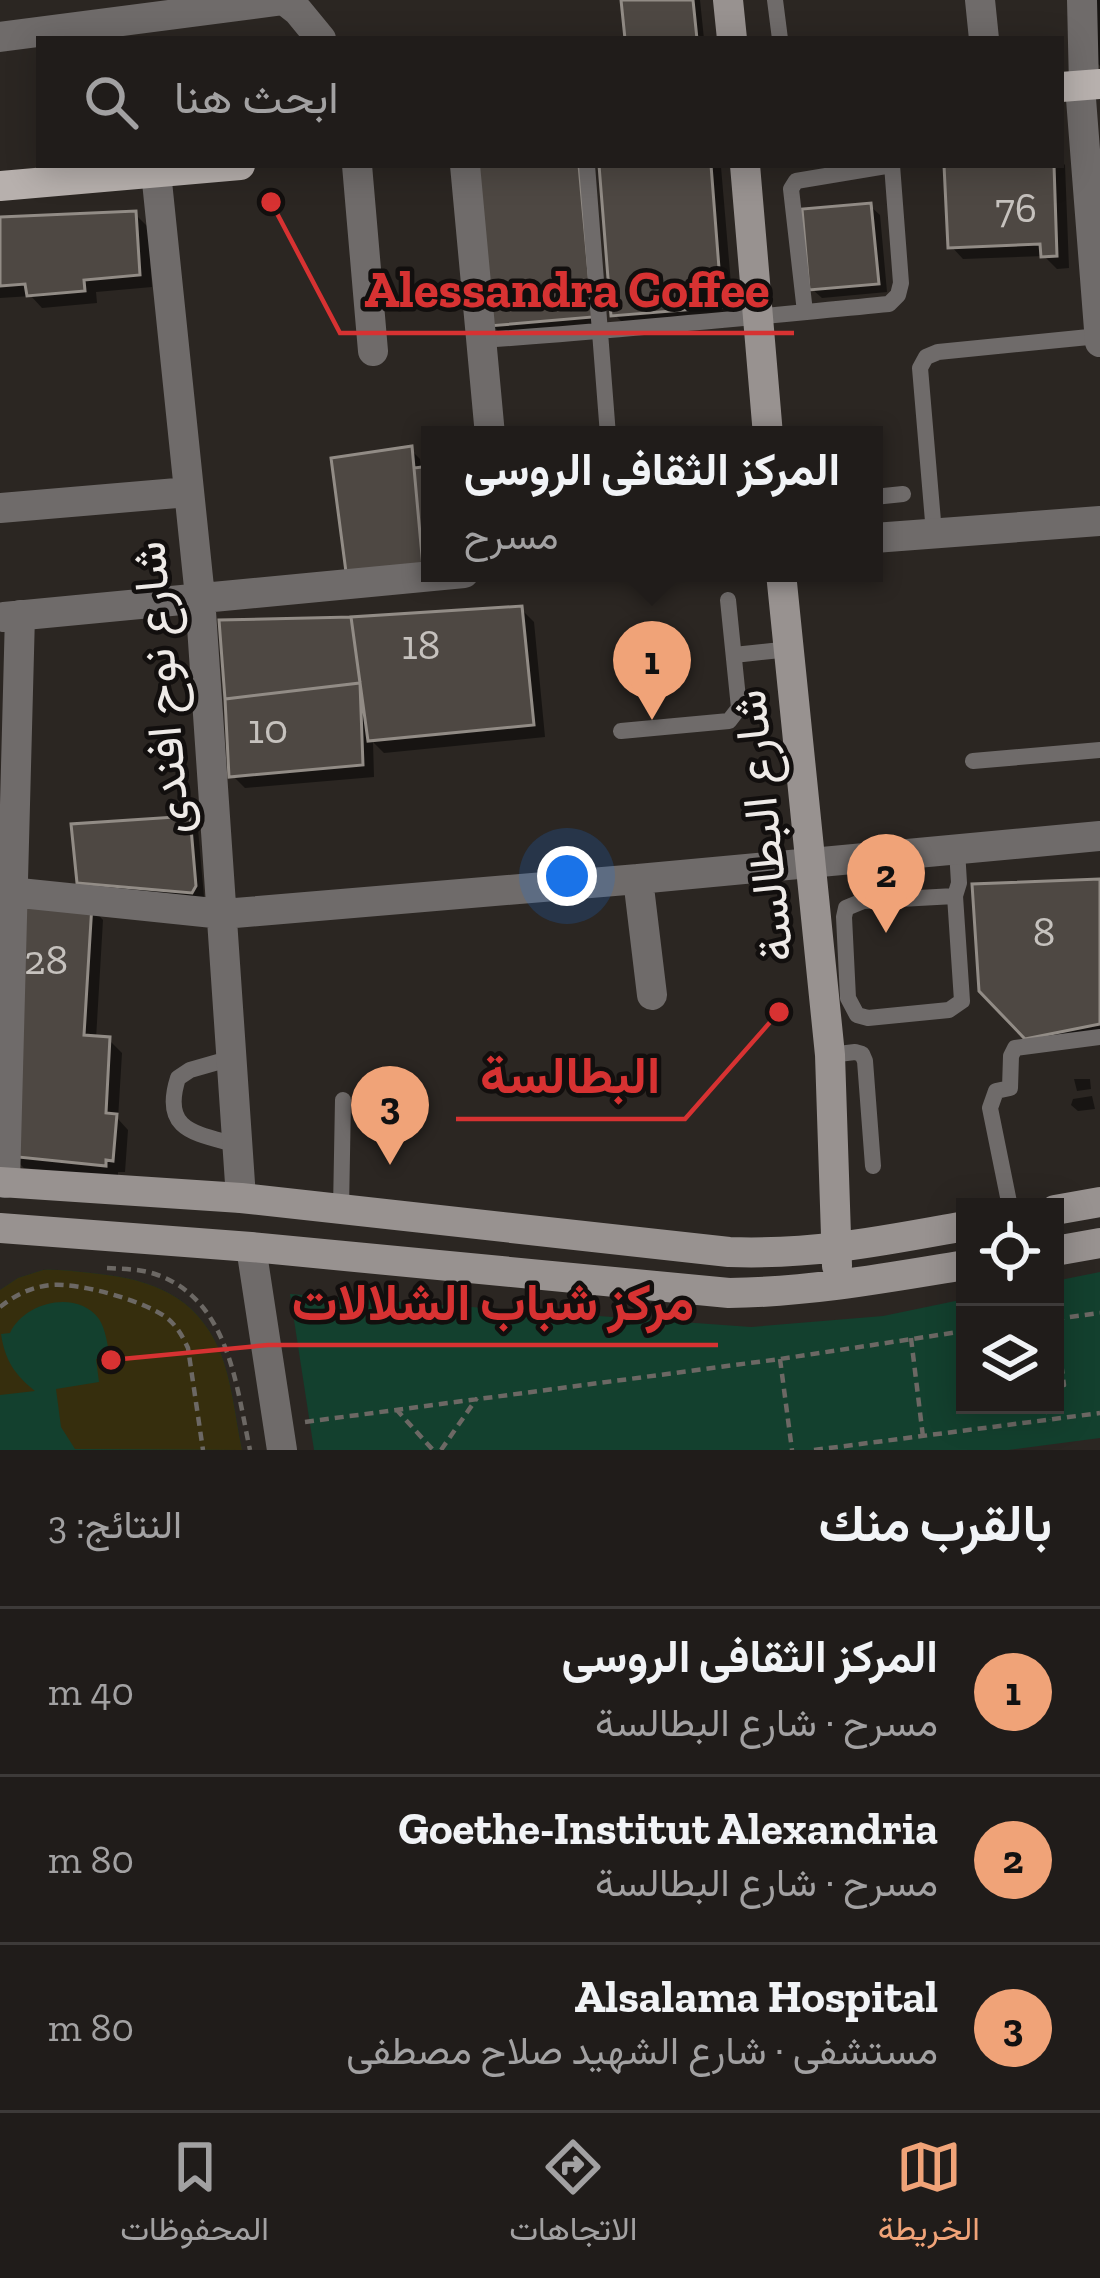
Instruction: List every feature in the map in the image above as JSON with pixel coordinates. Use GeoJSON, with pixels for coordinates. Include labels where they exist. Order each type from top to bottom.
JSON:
{"type":"FeatureCollection","features":[{"type":"Feature","properties":{"kind":"main road"},"geometry":{"type":"LineString","coordinates":[[728,0],[732,36]]}},
{"type":"Feature","properties":{"kind":"main road"},"geometry":{"type":"LineString","coordinates":[[0,186],[204,168]]}},
{"type":"Feature","properties":{"kind":"main road"},"geometry":{"type":"LineString","coordinates":[[745,168],[767,426]]}},
{"type":"Feature","properties":{"kind":"main road","name":"شارع البطالسة"},"geometry":{"type":"LineString","coordinates":[[782,582],[830,1055],[839,1286]]}},
{"type":"Feature","properties":{"kind":"main road"},"geometry":{"type":"LineString","coordinates":[[2,1182],[241,1198],[729,1252],[836,1249],[956,1228]]}},
{"type":"Feature","properties":{"kind":"main road"},"geometry":{"type":"LineString","coordinates":[[241,1198],[250,1247]]}},
{"type":"Feature","properties":{"kind":"main road"},"geometry":{"type":"LineString","coordinates":[[1064,1208],[1100,1202]]}},
{"type":"Feature","properties":{"kind":"main road"},"geometry":{"type":"LineString","coordinates":[[0,1228],[729,1293],[839,1286],[956,1266]]}},
{"type":"Feature","properties":{"kind":"main road"},"geometry":{"type":"LineString","coordinates":[[1064,1250],[1100,1244]]}},
{"type":"Feature","properties":{"kind":"street"},"geometry":{"type":"LineString","coordinates":[[980,0],[984,36]]}},
{"type":"Feature","properties":{"kind":"street"},"geometry":{"type":"LineString","coordinates":[[1082,0],[1082,86],[1100,339]]}},
{"type":"Feature","properties":{"kind":"street"},"geometry":{"type":"LineString","coordinates":[[0,37],[266,1],[284,1],[319,36]]}},
{"type":"Feature","properties":{"kind":"street"},"geometry":{"type":"LineString","coordinates":[[357,168],[373,351]]}},
{"type":"Feature","properties":{"kind":"street"},"geometry":{"type":"LineString","coordinates":[[465,168],[489,426]]}},
{"type":"Feature","properties":{"kind":"street","name":"شارع نوح افندى"},"geometry":{"type":"LineString","coordinates":[[156,172],[200,597],[241,1198]]}},
{"type":"Feature","properties":{"kind":"street"},"geometry":{"type":"LineString","coordinates":[[0,508],[189,492]]}},
{"type":"Feature","properties":{"kind":"street"},"geometry":{"type":"LineString","coordinates":[[883,537],[1100,520]]}},
{"type":"Feature","properties":{"kind":"street"},"geometry":{"type":"LineString","coordinates":[[2,1182],[10,616],[421,577]]}},
{"type":"Feature","properties":{"kind":"street"},"geometry":{"type":"LineString","coordinates":[[6,892],[223,914],[1100,836]]}},
{"type":"Feature","properties":{"kind":"street"},"geometry":{"type":"LineString","coordinates":[[638,879],[652,995]]}},
{"type":"Feature","properties":{"kind":"street"},"geometry":{"type":"LineString","coordinates":[[250,1247],[280,1438]]}},
{"type":"Feature","properties":{"kind":"lane"},"geometry":{"type":"LineString","coordinates":[[775,0],[780,36]]}},
{"type":"Feature","properties":{"kind":"lane"},"geometry":{"type":"LineString","coordinates":[[587,168],[607,426]]}},
{"type":"Feature","properties":{"kind":"lane"},"geometry":{"type":"LineString","coordinates":[[806,312],[791,189],[804,178],[872,168]]}},
{"type":"Feature","properties":{"kind":"lane"},"geometry":{"type":"LineString","coordinates":[[482,340],[889,304],[901,283],[892,168]]}},
{"type":"Feature","properties":{"kind":"lane"},"geometry":{"type":"LineString","coordinates":[[934,533],[920,368],[926,357],[938,352],[1100,339]]}},
{"type":"Feature","properties":{"kind":"lane"},"geometry":{"type":"LineString","coordinates":[[883,496],[903,494]]}},
{"type":"Feature","properties":{"kind":"lane"},"geometry":{"type":"LineString","coordinates":[[621,731],[728,721],[739,708],[728,600]]}},
{"type":"Feature","properties":{"kind":"lane"},"geometry":{"type":"LineString","coordinates":[[734,655],[790,649]]}},
{"type":"Feature","properties":{"kind":"lane"},"geometry":{"type":"LineString","coordinates":[[973,761],[1100,750]]}},
{"type":"Feature","properties":{"kind":"lane"},"geometry":{"type":"LineString","coordinates":[[955,896],[862,901],[846,908],[848,998],[856,1015],[868,1018],[950,1010],[962,1001],[957,850]]}},
{"type":"Feature","properties":{"kind":"lane"},"geometry":{"type":"LineString","coordinates":[[1008,1198],[990,1108],[996,1091],[1010,1088],[1015,1048],[1100,1037]]}},
{"type":"Feature","properties":{"kind":"lane"},"geometry":{"type":"LineString","coordinates":[[830,1055],[855,1052],[865,1061],[873,1166]]}},
{"type":"Feature","properties":{"kind":"lane"},"geometry":{"type":"LineString","coordinates":[[232,1058],[178,1078],[171,1099],[176,1118],[194,1133],[237,1145]]}},
{"type":"Feature","properties":{"kind":"lane"},"geometry":{"type":"LineString","coordinates":[[341,1209],[344,1100]]}},
{"type":"Feature","properties":{"kind":"path"},"geometry":{"type":"LineString","coordinates":[[100,1267],[155,1274],[187,1292],[206,1313],[226,1343],[250,1450]]}},
{"type":"Feature","properties":{"kind":"path"},"geometry":{"type":"LineString","coordinates":[[0,1307],[34,1288],[64,1285],[164,1316],[188,1348],[203,1450]]}},
{"type":"Feature","properties":{"kind":"path"},"geometry":{"type":"LineString","coordinates":[[1064,1318],[1100,1313]]}},
{"type":"Feature","properties":{"kind":"path"},"geometry":{"type":"LineString","coordinates":[[280,1438],[396,1409],[956,1332]]}},
{"type":"Feature","properties":{"kind":"path"},"geometry":{"type":"LineString","coordinates":[[911,1338],[923,1437]]}},
{"type":"Feature","properties":{"kind":"path"},"geometry":{"type":"LineString","coordinates":[[780,1359],[792,1450]]}},
{"type":"Feature","properties":{"kind":"path"},"geometry":{"type":"LineString","coordinates":[[441,1450],[477,1398]]}},
{"type":"Feature","properties":{"kind":"path"},"geometry":{"type":"LineString","coordinates":[[396,1409],[433,1450]]}},
{"type":"Feature","properties":{"kind":"path"},"geometry":{"type":"LineString","coordinates":[[814,1450],[1100,1413]]}},
{"type":"Feature","properties":{"kind":"path"},"geometry":{"type":"LineString","coordinates":[[1048,1414],[1049,1420]]}},
{"type":"Feature","properties":{"kind":"green space"},"geometry":{"type":"Polygon","coordinates":[[[43,1270],[137,1281],[185,1304],[219,1349],[242,1450],[0,1450],[0,1290],[43,1270]]]}},
{"type":"Feature","properties":{"kind":"green space"},"geometry":{"type":"Polygon","coordinates":[[[1100,1272],[1100,1438],[1008,1450],[314,1450],[290,1294],[751,1327],[883,1316],[956,1301],[956,1414],[1064,1414],[1064,1279],[1100,1272]]]}},
{"type":"Feature","properties":{"kind":"sand"},"geometry":{"type":"Polygon","coordinates":[[[43,1270],[137,1281],[185,1304],[219,1349],[242,1450],[75,1449],[61,1427],[56,1389],[99,1382],[96,1359],[110,1356],[99,1319],[78,1304],[39,1307],[10,1333],[1,1334],[12,1366],[35,1391],[0,1395],[0,1290],[43,1270]]]}},
{"type":"Feature","properties":{"kind":"building"},"geometry":{"type":"Polygon","coordinates":[[[621,0],[693,0],[697,36],[625,36],[621,0]]]}},
{"type":"Feature","properties":{"kind":"building"},"geometry":{"type":"Polygon","coordinates":[[[474,168],[579,168],[593,317],[489,326],[474,168]]]}},
{"type":"Feature","properties":{"kind":"building"},"geometry":{"type":"Polygon","coordinates":[[[599,168],[711,168],[722,307],[611,316],[599,168]]]}},
{"type":"Feature","properties":{"kind":"building"},"geometry":{"type":"Polygon","coordinates":[[[944,168],[1054,168],[1057,256],[1041,257],[1040,244],[948,248],[944,168]]]}},
{"type":"Feature","properties":{"kind":"building"},"geometry":{"type":"Polygon","coordinates":[[[871,203],[879,284],[809,290],[802,209],[871,203]]]}},
{"type":"Feature","properties":{"kind":"building"},"geometry":{"type":"Polygon","coordinates":[[[136,211],[140,275],[84,280],[85,291],[27,296],[25,284],[0,286],[0,217],[136,211]]]}},
{"type":"Feature","properties":{"kind":"building"},"geometry":{"type":"Polygon","coordinates":[[[412,446],[421,567],[346,572],[331,458],[412,446]]]}},
{"type":"Feature","properties":{"kind":"building"},"geometry":{"type":"Polygon","coordinates":[[[421,467],[421,545],[414,468],[421,467]]]}},
{"type":"Feature","properties":{"kind":"building"},"geometry":{"type":"Polygon","coordinates":[[[522,606],[534,725],[368,741],[351,617],[522,606]]]}},
{"type":"Feature","properties":{"kind":"building"},"geometry":{"type":"Polygon","coordinates":[[[351,617],[360,683],[225,699],[219,620],[351,617]]]}},
{"type":"Feature","properties":{"kind":"building"},"geometry":{"type":"Polygon","coordinates":[[[360,683],[363,765],[229,777],[225,699],[360,683]]]}},
{"type":"Feature","properties":{"kind":"building"},"geometry":{"type":"Polygon","coordinates":[[[190,816],[196,886],[192,893],[77,883],[71,824],[190,816]]]}},
{"type":"Feature","properties":{"kind":"building"},"geometry":{"type":"Polygon","coordinates":[[[1100,879],[1100,1024],[1025,1039],[979,991],[972,884],[1100,879]]]}},
{"type":"Feature","properties":{"kind":"building"},"geometry":{"type":"Polygon","coordinates":[[[16,898],[92,904],[84,1035],[110,1037],[106,1113],[117,1114],[113,1161],[106,1160],[106,1166],[8,1156],[16,898]]]}},
{"type":"Feature","properties":{"kind":"place","name":"Alessandra Coffee"},"geometry":{"type":"Point","coordinates":[271,202]}},
{"type":"Feature","properties":{"kind":"place","name":"المركز الثقافى الروسى"},"geometry":{"type":"Point","coordinates":[652,720]}},
{"type":"Feature","properties":{"kind":"place","name":"Goethe-Institut Alexandria"},"geometry":{"type":"Point","coordinates":[886,933]}},
{"type":"Feature","properties":{"kind":"place","name":"البطالسة"},"geometry":{"type":"Point","coordinates":[779,1012]}},
{"type":"Feature","properties":{"kind":"place","name":"Alsalama Hospital"},"geometry":{"type":"Point","coordinates":[390,1165]}},
{"type":"Feature","properties":{"kind":"place","name":"مركز شباب الشلالات"},"geometry":{"type":"Point","coordinates":[111,1360]}}]}
